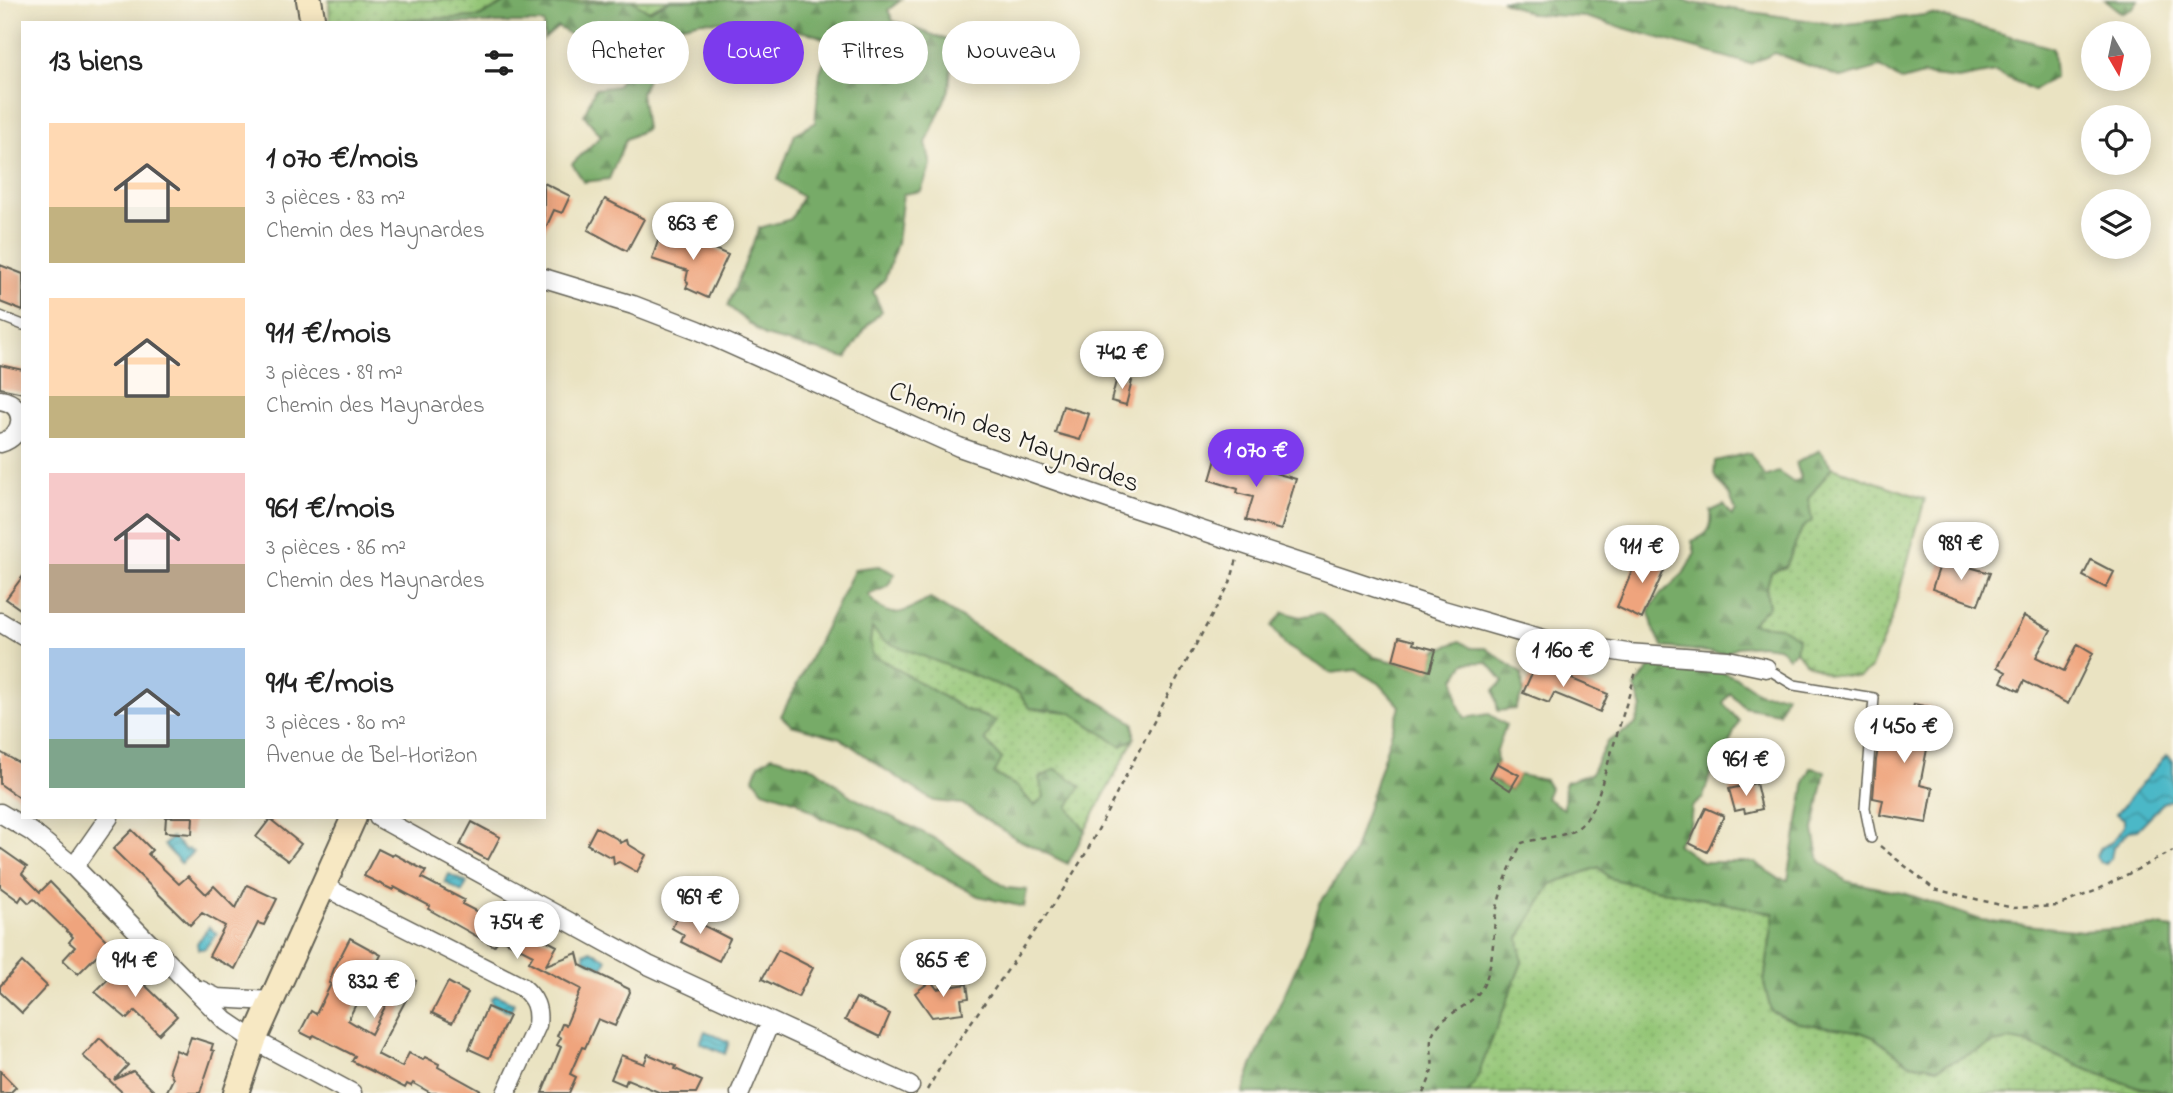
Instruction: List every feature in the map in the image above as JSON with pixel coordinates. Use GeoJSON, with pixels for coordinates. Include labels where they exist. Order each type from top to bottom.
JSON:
{"type":"FeatureCollection","features":[{"type":"Feature","properties":{"kind":"street"},"geometry":{"type":"LineString","coordinates":[[309,0],[313,21]]}},
{"type":"Feature","properties":{"kind":"street","name":"Chemin des Maynardes"},"geometry":{"type":"LineString","coordinates":[[546,279],[633,305],[698,330],[959,447],[1134,509],[1443,610],[1520,633],[1585,647],[1728,660],[1766,667]]}},
{"type":"Feature","properties":{"kind":"street"},"geometry":{"type":"LineString","coordinates":[[0,400],[12,404],[18,410],[20,424],[13,437],[0,443]]}},
{"type":"Feature","properties":{"kind":"street"},"geometry":{"type":"LineString","coordinates":[[0,622],[21,635]]}},
{"type":"Feature","properties":{"kind":"street"},"geometry":{"type":"LineString","coordinates":[[0,813],[32,832],[74,867],[226,1021],[254,1040],[352,1093]]}},
{"type":"Feature","properties":{"kind":"street"},"geometry":{"type":"LineString","coordinates":[[74,867],[108,819]]}},
{"type":"Feature","properties":{"kind":"street"},"geometry":{"type":"LineString","coordinates":[[236,1093],[254,1040],[353,819]]}},
{"type":"Feature","properties":{"kind":"street"},"geometry":{"type":"LineString","coordinates":[[382,819],[648,965],[918,1088]]}},
{"type":"Feature","properties":{"kind":"street"},"geometry":{"type":"LineString","coordinates":[[323,887],[522,987],[531,994],[536,1003],[537,1026],[506,1093]]}},
{"type":"Feature","properties":{"kind":"street"},"geometry":{"type":"LineString","coordinates":[[191,985],[217,998],[271,1001]]}},
{"type":"Feature","properties":{"kind":"street"},"geometry":{"type":"LineString","coordinates":[[740,1093],[770,1022]]}},
{"type":"Feature","properties":{"kind":"lane"},"geometry":{"type":"LineString","coordinates":[[0,316],[21,325]]}},
{"type":"Feature","properties":{"kind":"lane"},"geometry":{"type":"LineString","coordinates":[[1766,667],[1794,685],[1874,698],[1865,808],[1871,838]]}},
{"type":"Feature","properties":{"kind":"path"},"geometry":{"type":"LineString","coordinates":[[918,1088],[944,1061],[1086,853],[1163,704],[1230,583],[1242,543]]}},
{"type":"Feature","properties":{"kind":"path"},"geometry":{"type":"LineString","coordinates":[[1423,1093],[1432,1072],[1429,1044],[1434,1030],[1481,990],[1487,976],[1499,901],[1515,856],[1522,843],[1567,833],[1581,826],[1589,814],[1597,799],[1631,684],[1644,654]]}},
{"type":"Feature","properties":{"kind":"path"},"geometry":{"type":"LineString","coordinates":[[1871,838],[1934,889],[2013,908],[2057,906],[2095,891],[2173,851]]}},
{"type":"Feature","properties":{"kind":"green space"},"geometry":{"type":"Polygon","coordinates":[[[329,0],[510,0],[479,17],[330,21],[329,0]]]}},
{"type":"Feature","properties":{"kind":"green space"},"geometry":{"type":"Polygon","coordinates":[[[510,0],[616,0],[533,7],[510,0]]]}},
{"type":"Feature","properties":{"kind":"green space"},"geometry":{"type":"Polygon","coordinates":[[[510,0],[533,6],[631,0],[649,11],[670,0],[901,0],[888,10],[893,21],[818,21],[818,36],[804,32],[804,21],[702,21],[689,24],[689,21],[567,21],[567,33],[558,27],[546,37],[546,21],[398,21],[479,17],[510,0]]]}},
{"type":"Feature","properties":{"kind":"green space"},"geometry":{"type":"Polygon","coordinates":[[[631,0],[670,0],[649,11],[631,0]]]}},
{"type":"Feature","properties":{"kind":"green space"},"geometry":{"type":"Polygon","coordinates":[[[1501,0],[1682,0],[1839,25],[1932,14],[2053,48],[2055,77],[2034,90],[1995,72],[1958,79],[1923,75],[1902,81],[1880,67],[1842,78],[1775,53],[1750,64],[1585,17],[1531,14],[1501,0]]]}},
{"type":"Feature","properties":{"kind":"green space"},"geometry":{"type":"Polygon","coordinates":[[[2105,0],[2138,0],[2132,9],[2122,13],[2105,0]]]}},
{"type":"Feature","properties":{"kind":"green space"},"geometry":{"type":"Polygon","coordinates":[[[928,33],[942,38],[942,84],[950,84],[949,90],[926,143],[931,165],[921,191],[903,194],[897,243],[885,279],[873,292],[882,311],[867,326],[846,358],[765,336],[728,306],[759,228],[791,219],[802,197],[778,180],[795,134],[815,123],[819,84],[928,84],[928,33]]]}},
{"type":"Feature","properties":{"kind":"green space"},"geometry":{"type":"Polygon","coordinates":[[[645,84],[641,93],[646,129],[626,139],[609,179],[584,182],[572,164],[601,136],[584,115],[595,89],[645,84]]]}},
{"type":"Feature","properties":{"kind":"green space"},"geometry":{"type":"Polygon","coordinates":[[[1820,450],[1832,467],[1808,499],[1812,521],[1802,528],[1786,567],[1771,572],[1766,590],[1769,606],[1751,624],[1780,627],[1798,638],[1796,651],[1788,657],[1778,647],[1761,645],[1737,647],[1725,654],[1663,647],[1654,631],[1649,610],[1660,595],[1683,574],[1695,553],[1692,541],[1706,534],[1710,527],[1711,511],[1724,505],[1732,516],[1736,511],[1730,496],[1714,475],[1715,461],[1750,453],[1765,477],[1778,472],[1793,482],[1801,479],[1796,463],[1820,450]]]}},
{"type":"Feature","properties":{"kind":"green space"},"geometry":{"type":"Polygon","coordinates":[[[1832,467],[1925,499],[1891,621],[1871,668],[1859,677],[1827,674],[1805,662],[1796,651],[1798,638],[1750,625],[1769,606],[1766,590],[1771,572],[1786,567],[1802,528],[1808,499],[1832,467]]]}},
{"type":"Feature","properties":{"kind":"green space"},"geometry":{"type":"Polygon","coordinates":[[[879,566],[895,574],[887,587],[868,595],[883,610],[897,613],[930,599],[1134,723],[1134,739],[1121,746],[1070,712],[1030,708],[1019,693],[883,641],[872,628],[872,654],[964,709],[996,721],[985,740],[1002,759],[994,774],[1018,787],[1034,806],[1044,797],[1039,778],[1056,769],[1081,786],[1068,807],[1085,831],[1068,864],[1015,838],[962,804],[934,801],[840,738],[791,725],[781,716],[855,569],[879,566]]]}},
{"type":"Feature","properties":{"kind":"green space"},"geometry":{"type":"Polygon","coordinates":[[[1284,612],[1300,617],[1320,613],[1374,657],[1429,670],[1436,650],[1460,641],[1471,648],[1486,648],[1522,674],[1523,693],[1515,709],[1498,711],[1494,690],[1503,681],[1487,662],[1465,663],[1455,679],[1458,704],[1465,718],[1489,714],[1506,725],[1496,753],[1497,763],[1490,778],[1510,790],[1519,775],[1545,780],[1550,788],[1546,798],[1564,809],[1565,782],[1591,774],[1607,742],[1635,725],[1642,708],[1635,687],[1654,663],[1692,674],[1711,667],[1737,678],[1761,694],[1786,694],[1779,713],[1744,707],[1730,693],[1723,703],[1739,721],[1728,746],[1715,758],[1703,798],[1692,807],[1690,825],[1677,844],[1702,862],[1754,862],[1778,878],[1788,880],[1805,780],[1811,768],[1825,771],[1814,830],[1820,861],[1846,881],[1907,894],[1981,920],[2083,931],[2158,926],[2173,928],[2173,1093],[2133,1086],[2026,1043],[2009,1040],[1994,1043],[1938,1068],[1909,1063],[1873,1037],[1858,1031],[1798,1023],[1771,1011],[1764,983],[1774,913],[1609,878],[1599,867],[1551,884],[1519,938],[1522,962],[1475,1083],[1467,1093],[1242,1093],[1301,957],[1320,903],[1352,857],[1400,706],[1379,683],[1355,670],[1331,673],[1285,645],[1272,626],[1284,612]]]}},
{"type":"Feature","properties":{"kind":"green space"},"geometry":{"type":"Polygon","coordinates":[[[872,626],[957,668],[1019,693],[1030,708],[1070,712],[1121,746],[1134,739],[1085,831],[1068,807],[1080,787],[1044,797],[1034,807],[1018,787],[994,774],[985,740],[995,720],[964,709],[872,654],[872,626]]]}},
{"type":"Feature","properties":{"kind":"green space"},"geometry":{"type":"Polygon","coordinates":[[[772,756],[815,768],[852,797],[934,838],[1007,888],[1027,890],[1024,907],[978,896],[899,854],[862,829],[821,818],[797,801],[763,790],[754,778],[759,764],[772,756]]]}},
{"type":"Feature","properties":{"kind":"green space"},"geometry":{"type":"Polygon","coordinates":[[[1599,867],[1644,887],[1774,913],[1764,983],[1771,1011],[1798,1023],[1858,1031],[1873,1037],[1909,1063],[1938,1068],[1994,1043],[2009,1040],[2026,1043],[2133,1086],[2170,1093],[1467,1093],[1475,1083],[1522,962],[1519,938],[1551,884],[1599,867]]]}},
{"type":"Feature","properties":{"kind":"water"},"geometry":{"type":"Polygon","coordinates":[[[2166,755],[2173,761],[2173,800],[2164,802],[2137,830],[2129,831],[2113,848],[2111,858],[2106,864],[2100,862],[2096,856],[2100,848],[2112,842],[2124,826],[2124,819],[2116,814],[2166,755]]]}},
{"type":"Feature","properties":{"kind":"water"},"geometry":{"type":"Polygon","coordinates":[[[172,837],[185,850],[193,852],[181,863],[164,845],[172,837]]]}},
{"type":"Feature","properties":{"kind":"water"},"geometry":{"type":"Polygon","coordinates":[[[449,874],[467,883],[462,892],[445,882],[449,874]]]}},
{"type":"Feature","properties":{"kind":"water"},"geometry":{"type":"Polygon","coordinates":[[[209,927],[217,934],[204,949],[198,949],[197,943],[209,927]]]}},
{"type":"Feature","properties":{"kind":"water"},"geometry":{"type":"Polygon","coordinates":[[[590,950],[607,959],[603,968],[585,959],[584,953],[590,950]]]}},
{"type":"Feature","properties":{"kind":"water"},"geometry":{"type":"Polygon","coordinates":[[[496,995],[514,1003],[510,1012],[492,1004],[491,998],[496,995]]]}},
{"type":"Feature","properties":{"kind":"water"},"geometry":{"type":"Polygon","coordinates":[[[705,1031],[729,1042],[725,1054],[700,1043],[705,1031]]]}},
{"type":"Feature","properties":{"kind":"building"},"geometry":{"type":"Polygon","coordinates":[[[546,184],[570,196],[562,213],[554,210],[546,228],[546,184]]]}},
{"type":"Feature","properties":{"kind":"building"},"geometry":{"type":"Polygon","coordinates":[[[605,199],[644,219],[627,251],[588,230],[605,199]]]}},
{"type":"Feature","properties":{"kind":"building"},"geometry":{"type":"Polygon","coordinates":[[[701,234],[714,239],[710,247],[728,255],[708,298],[686,288],[688,271],[652,259],[660,235],[680,244],[681,239],[698,244],[701,234]]]}},
{"type":"Feature","properties":{"kind":"building"},"geometry":{"type":"Polygon","coordinates":[[[0,265],[21,273],[21,310],[0,302],[0,265]]]}},
{"type":"Feature","properties":{"kind":"building"},"geometry":{"type":"Polygon","coordinates":[[[0,365],[21,370],[21,393],[0,388],[0,365]]]}},
{"type":"Feature","properties":{"kind":"building"},"geometry":{"type":"Polygon","coordinates":[[[1117,377],[1132,381],[1126,405],[1111,401],[1117,377]]]}},
{"type":"Feature","properties":{"kind":"building"},"geometry":{"type":"Polygon","coordinates":[[[1063,406],[1089,414],[1080,440],[1055,433],[1063,406]]]}},
{"type":"Feature","properties":{"kind":"building"},"geometry":{"type":"Polygon","coordinates":[[[1227,451],[1248,457],[1246,465],[1296,479],[1281,530],[1246,520],[1253,497],[1237,493],[1238,489],[1210,480],[1217,456],[1225,458],[1227,451]]]}},
{"type":"Feature","properties":{"kind":"building"},"geometry":{"type":"Polygon","coordinates":[[[1640,552],[1667,564],[1642,619],[1617,607],[1640,552]]]}},
{"type":"Feature","properties":{"kind":"building"},"geometry":{"type":"Polygon","coordinates":[[[1942,559],[1990,573],[1978,605],[1932,589],[1942,559]]]}},
{"type":"Feature","properties":{"kind":"building"},"geometry":{"type":"Polygon","coordinates":[[[2091,560],[2114,572],[2106,588],[2083,576],[2091,560]]]}},
{"type":"Feature","properties":{"kind":"building"},"geometry":{"type":"Polygon","coordinates":[[[21,579],[21,610],[6,599],[21,579]]]}},
{"type":"Feature","properties":{"kind":"building"},"geometry":{"type":"Polygon","coordinates":[[[2024,616],[2051,630],[2036,657],[2064,671],[2078,644],[2093,653],[2068,704],[2024,681],[2019,691],[2001,682],[2006,672],[1997,667],[2024,616]]]}},
{"type":"Feature","properties":{"kind":"building"},"geometry":{"type":"Polygon","coordinates":[[[1399,637],[1436,650],[1430,671],[1393,660],[1399,637]]]}},
{"type":"Feature","properties":{"kind":"building"},"geometry":{"type":"Polygon","coordinates":[[[1536,664],[1608,694],[1600,712],[1554,693],[1549,703],[1523,693],[1536,664]]]}},
{"type":"Feature","properties":{"kind":"building"},"geometry":{"type":"Polygon","coordinates":[[[1914,704],[1935,708],[1920,785],[1933,788],[1927,823],[1880,815],[1883,800],[1873,798],[1884,713],[1911,718],[1914,704]]]}},
{"type":"Feature","properties":{"kind":"building"},"geometry":{"type":"Polygon","coordinates":[[[0,752],[21,764],[21,799],[0,784],[0,752]]]}},
{"type":"Feature","properties":{"kind":"building"},"geometry":{"type":"Polygon","coordinates":[[[1497,763],[1519,775],[1510,790],[1490,777],[1497,763]]]}},
{"type":"Feature","properties":{"kind":"building"},"geometry":{"type":"Polygon","coordinates":[[[1756,783],[1762,809],[1745,813],[1744,809],[1735,811],[1729,789],[1756,783]]]}},
{"type":"Feature","properties":{"kind":"building"},"geometry":{"type":"Polygon","coordinates":[[[1706,808],[1724,816],[1707,852],[1689,843],[1706,808]]]}},
{"type":"Feature","properties":{"kind":"building"},"geometry":{"type":"Polygon","coordinates":[[[166,819],[193,819],[192,834],[165,832],[166,819]]]}},
{"type":"Feature","properties":{"kind":"building"},"geometry":{"type":"Polygon","coordinates":[[[270,819],[301,844],[288,861],[256,837],[270,819]]]}},
{"type":"Feature","properties":{"kind":"building"},"geometry":{"type":"Polygon","coordinates":[[[472,822],[500,837],[488,860],[460,845],[472,822]]]}},
{"type":"Feature","properties":{"kind":"building"},"geometry":{"type":"Polygon","coordinates":[[[596,827],[620,843],[627,840],[628,844],[646,855],[637,872],[619,862],[614,864],[613,856],[610,857],[587,844],[596,827]]]}},
{"type":"Feature","properties":{"kind":"building"},"geometry":{"type":"Polygon","coordinates":[[[132,830],[152,850],[148,854],[179,884],[188,876],[206,894],[214,886],[236,908],[247,885],[277,899],[264,925],[258,923],[235,969],[209,956],[225,926],[202,913],[190,925],[113,849],[132,830]]]}},
{"type":"Feature","properties":{"kind":"building"},"geometry":{"type":"Polygon","coordinates":[[[0,848],[27,867],[22,874],[40,892],[50,882],[109,943],[78,974],[63,960],[75,947],[69,942],[73,937],[34,899],[29,903],[22,896],[19,901],[0,887],[0,848]]]}},
{"type":"Feature","properties":{"kind":"building"},"geometry":{"type":"Polygon","coordinates":[[[378,849],[392,856],[394,854],[426,871],[422,878],[464,900],[462,904],[524,936],[527,930],[557,946],[546,965],[577,953],[580,965],[629,989],[615,1026],[598,1019],[570,1074],[576,1077],[569,1093],[542,1093],[561,1047],[557,1045],[561,1038],[557,1036],[562,1024],[566,1025],[581,989],[529,962],[533,955],[500,938],[494,946],[428,909],[430,906],[394,887],[393,890],[364,876],[378,849]]]}},
{"type":"Feature","properties":{"kind":"building"},"geometry":{"type":"Polygon","coordinates":[[[682,907],[694,913],[691,919],[730,939],[719,961],[681,942],[684,935],[672,928],[682,907]]]}},
{"type":"Feature","properties":{"kind":"building"},"geometry":{"type":"Polygon","coordinates":[[[350,938],[381,955],[378,961],[416,981],[377,1054],[402,1067],[409,1053],[423,1060],[425,1057],[485,1093],[431,1093],[413,1083],[411,1086],[407,1084],[405,1088],[352,1061],[355,1056],[314,1035],[312,1038],[300,1032],[311,1011],[316,1014],[331,984],[329,983],[350,938]],[[363,990],[348,1020],[371,1034],[387,1003],[363,990]]]}},
{"type":"Feature","properties":{"kind":"building"},"geometry":{"type":"Polygon","coordinates":[[[778,950],[813,968],[798,997],[762,979],[778,950]]]}},
{"type":"Feature","properties":{"kind":"building"},"geometry":{"type":"Polygon","coordinates":[[[22,962],[47,986],[22,1013],[0,992],[0,986],[22,962]]]}},
{"type":"Feature","properties":{"kind":"building"},"geometry":{"type":"Polygon","coordinates":[[[123,964],[177,1016],[159,1034],[135,1011],[127,1019],[95,992],[123,964]]]}},
{"type":"Feature","properties":{"kind":"building"},"geometry":{"type":"Polygon","coordinates":[[[931,981],[937,989],[967,984],[969,998],[961,999],[963,1013],[932,1017],[915,993],[931,981]]]}},
{"type":"Feature","properties":{"kind":"building"},"geometry":{"type":"Polygon","coordinates":[[[448,982],[468,993],[452,1023],[432,1013],[448,982]]]}},
{"type":"Feature","properties":{"kind":"building"},"geometry":{"type":"Polygon","coordinates":[[[856,998],[890,1014],[880,1037],[845,1020],[856,998]]]}},
{"type":"Feature","properties":{"kind":"building"},"geometry":{"type":"Polygon","coordinates":[[[487,1007],[509,1016],[489,1058],[469,1049],[487,1007]]]}},
{"type":"Feature","properties":{"kind":"building"},"geometry":{"type":"Polygon","coordinates":[[[191,1037],[213,1044],[211,1050],[214,1051],[200,1093],[166,1093],[173,1079],[169,1070],[176,1050],[185,1054],[191,1037]]]}},
{"type":"Feature","properties":{"kind":"building"},"geometry":{"type":"Polygon","coordinates":[[[100,1038],[128,1065],[114,1080],[133,1071],[156,1093],[123,1093],[83,1056],[100,1038]]]}},
{"type":"Feature","properties":{"kind":"building"},"geometry":{"type":"Polygon","coordinates":[[[648,1054],[702,1081],[696,1093],[661,1093],[627,1079],[625,1085],[611,1079],[621,1055],[644,1064],[648,1054]]]}},
{"type":"Feature","properties":{"kind":"building"},"geometry":{"type":"Polygon","coordinates":[[[0,1071],[16,1087],[10,1093],[0,1093],[0,1071]]]}}]}
